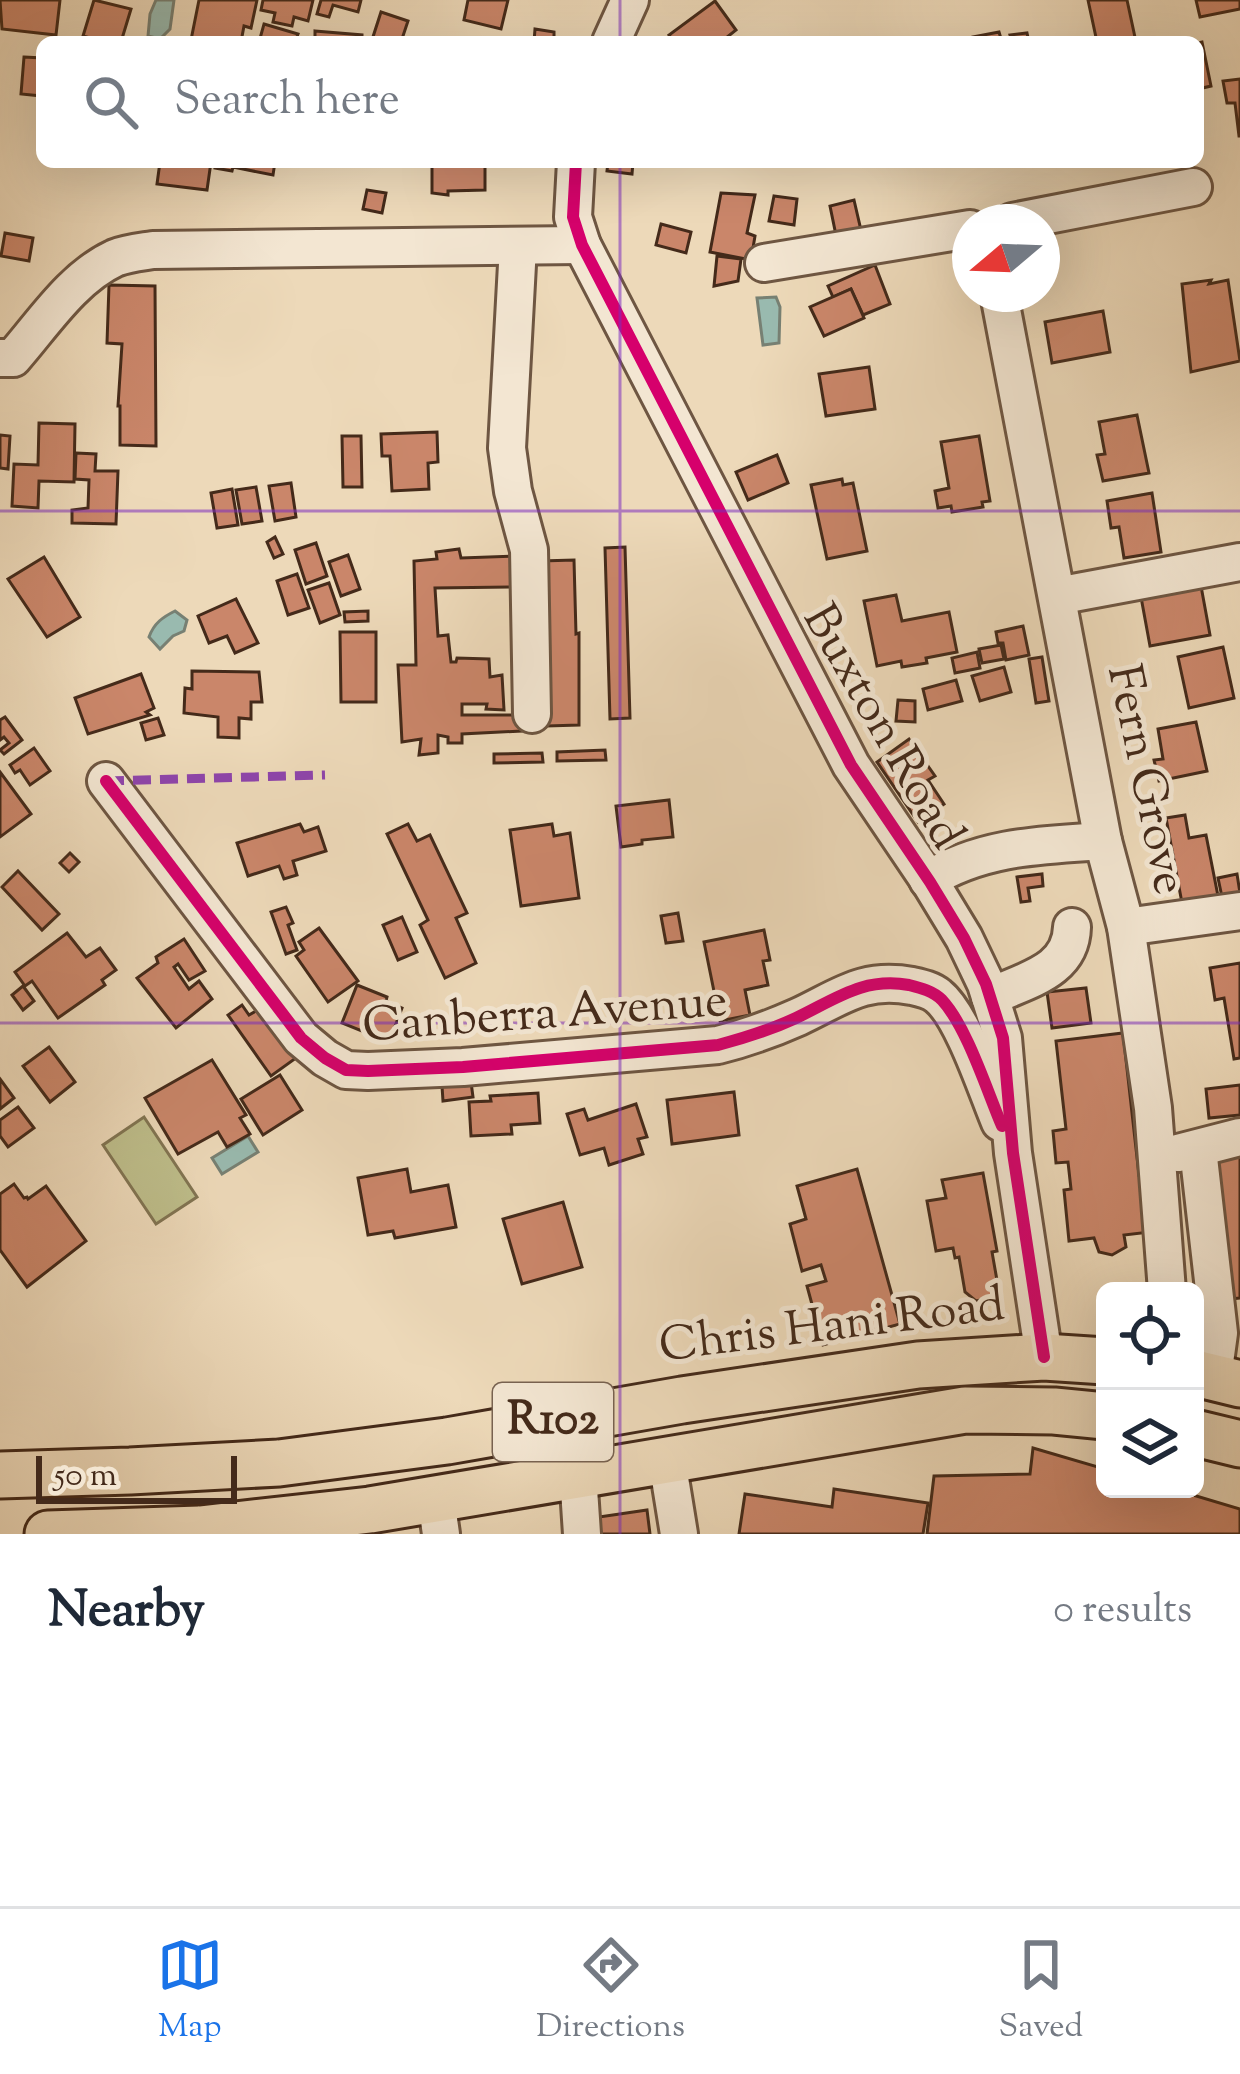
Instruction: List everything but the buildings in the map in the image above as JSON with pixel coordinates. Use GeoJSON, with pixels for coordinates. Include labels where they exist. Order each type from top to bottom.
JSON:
{"type":"FeatureCollection","features":[{"type":"Feature","properties":{"kind":"main road","name":"Chris Hani Road"},"geometry":{"type":"LineString","coordinates":[[0,1475],[279,1463],[447,1441],[832,1376],[938,1364],[1044,1358],[1096,1361]]}},
{"type":"Feature","properties":{"kind":"main road","name":"Chris Hani Road"},"geometry":{"type":"LineString","coordinates":[[48,1534],[200,1529],[370,1510],[438,1516],[578,1474],[965,1410],[1096,1415]]}},
{"type":"Feature","properties":{"kind":"main road"},"geometry":{"type":"LineString","coordinates":[[1204,1435],[1240,1444]]}},
{"type":"Feature","properties":{"kind":"street"},"geometry":{"type":"LineString","coordinates":[[614,36],[630,0]]}},
{"type":"Feature","properties":{"kind":"street","name":"Buxton Road"},"geometry":{"type":"LineString","coordinates":[[576,168],[573,217],[581,245],[851,765],[964,938],[990,997],[1003,1038],[1013,1153],[1044,1358]]}},
{"type":"Feature","properties":{"kind":"street"},"geometry":{"type":"LineString","coordinates":[[1060,213],[1193,187]]}},
{"type":"Feature","properties":{"kind":"street"},"geometry":{"type":"LineString","coordinates":[[764,262],[952,233]]}},
{"type":"Feature","properties":{"kind":"street"},"geometry":{"type":"LineString","coordinates":[[7,358],[76,285],[121,256],[153,250],[581,245]]}},
{"type":"Feature","properties":{"kind":"street"},"geometry":{"type":"LineString","coordinates":[[518,246],[507,448],[530,550],[532,714]]}},
{"type":"Feature","properties":{"kind":"street","name":"Fern Grove"},"geometry":{"type":"LineString","coordinates":[[1002,312],[1103,841],[1126,927],[1153,1108],[1166,1282]]}},
{"type":"Feature","properties":{"kind":"street"},"geometry":{"type":"LineString","coordinates":[[1057,596],[1240,562]]}},
{"type":"Feature","properties":{"kind":"street","name":"Canberra Avenue"},"geometry":{"type":"LineString","coordinates":[[106,781],[302,1038],[346,1070],[400,1071],[718,1045],[755,1036],[856,988],[895,983],[923,988],[939,997],[952,1014],[1013,1153]]}},
{"type":"Feature","properties":{"kind":"street"},"geometry":{"type":"LineString","coordinates":[[928,880],[953,864],[980,856],[1043,844],[1103,841]]}},
{"type":"Feature","properties":{"kind":"street"},"geometry":{"type":"LineString","coordinates":[[1126,927],[1240,910]]}},
{"type":"Feature","properties":{"kind":"street"},"geometry":{"type":"LineString","coordinates":[[990,997],[1055,967],[1068,951],[1072,927]]}},
{"type":"Feature","properties":{"kind":"street"},"geometry":{"type":"LineString","coordinates":[[1157,1158],[1240,1137]]}},
{"type":"Feature","properties":{"kind":"street"},"geometry":{"type":"LineString","coordinates":[[1198,1149],[1219,1333],[1216,1378]]}},
{"type":"Feature","properties":{"kind":"street"},"geometry":{"type":"LineString","coordinates":[[667,1460],[679,1534]]}},
{"type":"Feature","properties":{"kind":"street"},"geometry":{"type":"LineString","coordinates":[[578,1474],[582,1534]]}},
{"type":"Feature","properties":{"kind":"green space"},"geometry":{"type":"Polygon","coordinates":[[[144,1117],[197,1197],[156,1224],[103,1145],[144,1117]]]}},
{"type":"Feature","properties":{"kind":"water"},"geometry":{"type":"Polygon","coordinates":[[[156,0],[174,0],[170,29],[163,36],[148,36],[156,0]]]}},
{"type":"Feature","properties":{"kind":"water"},"geometry":{"type":"Polygon","coordinates":[[[776,297],[779,343],[763,345],[757,298],[776,297]]]}},
{"type":"Feature","properties":{"kind":"water"},"geometry":{"type":"Polygon","coordinates":[[[175,611],[187,620],[184,631],[160,649],[149,637],[159,621],[175,611]]]}},
{"type":"Feature","properties":{"kind":"water"},"geometry":{"type":"Polygon","coordinates":[[[248,1136],[258,1152],[222,1174],[212,1158],[248,1136]]]}},
{"type":"Feature","properties":{"kind":"marked path"},"geometry":{"type":"LineString","coordinates":[[106,781],[325,775]]}},
{"type":"Feature","properties":{"kind":"cycle path"},"geometry":{"type":"LineString","coordinates":[[576,168],[573,217],[582,245],[851,765],[930,882],[986,984],[1003,1038],[1013,1153],[1044,1357]]}},
{"type":"Feature","properties":{"kind":"cycle path"},"geometry":{"type":"LineString","coordinates":[[106,781],[301,1038],[346,1070],[463,1067],[718,1045],[777,1026],[850,991],[893,983],[931,992],[942,1000],[968,1043],[1002,1126]]}}]}
